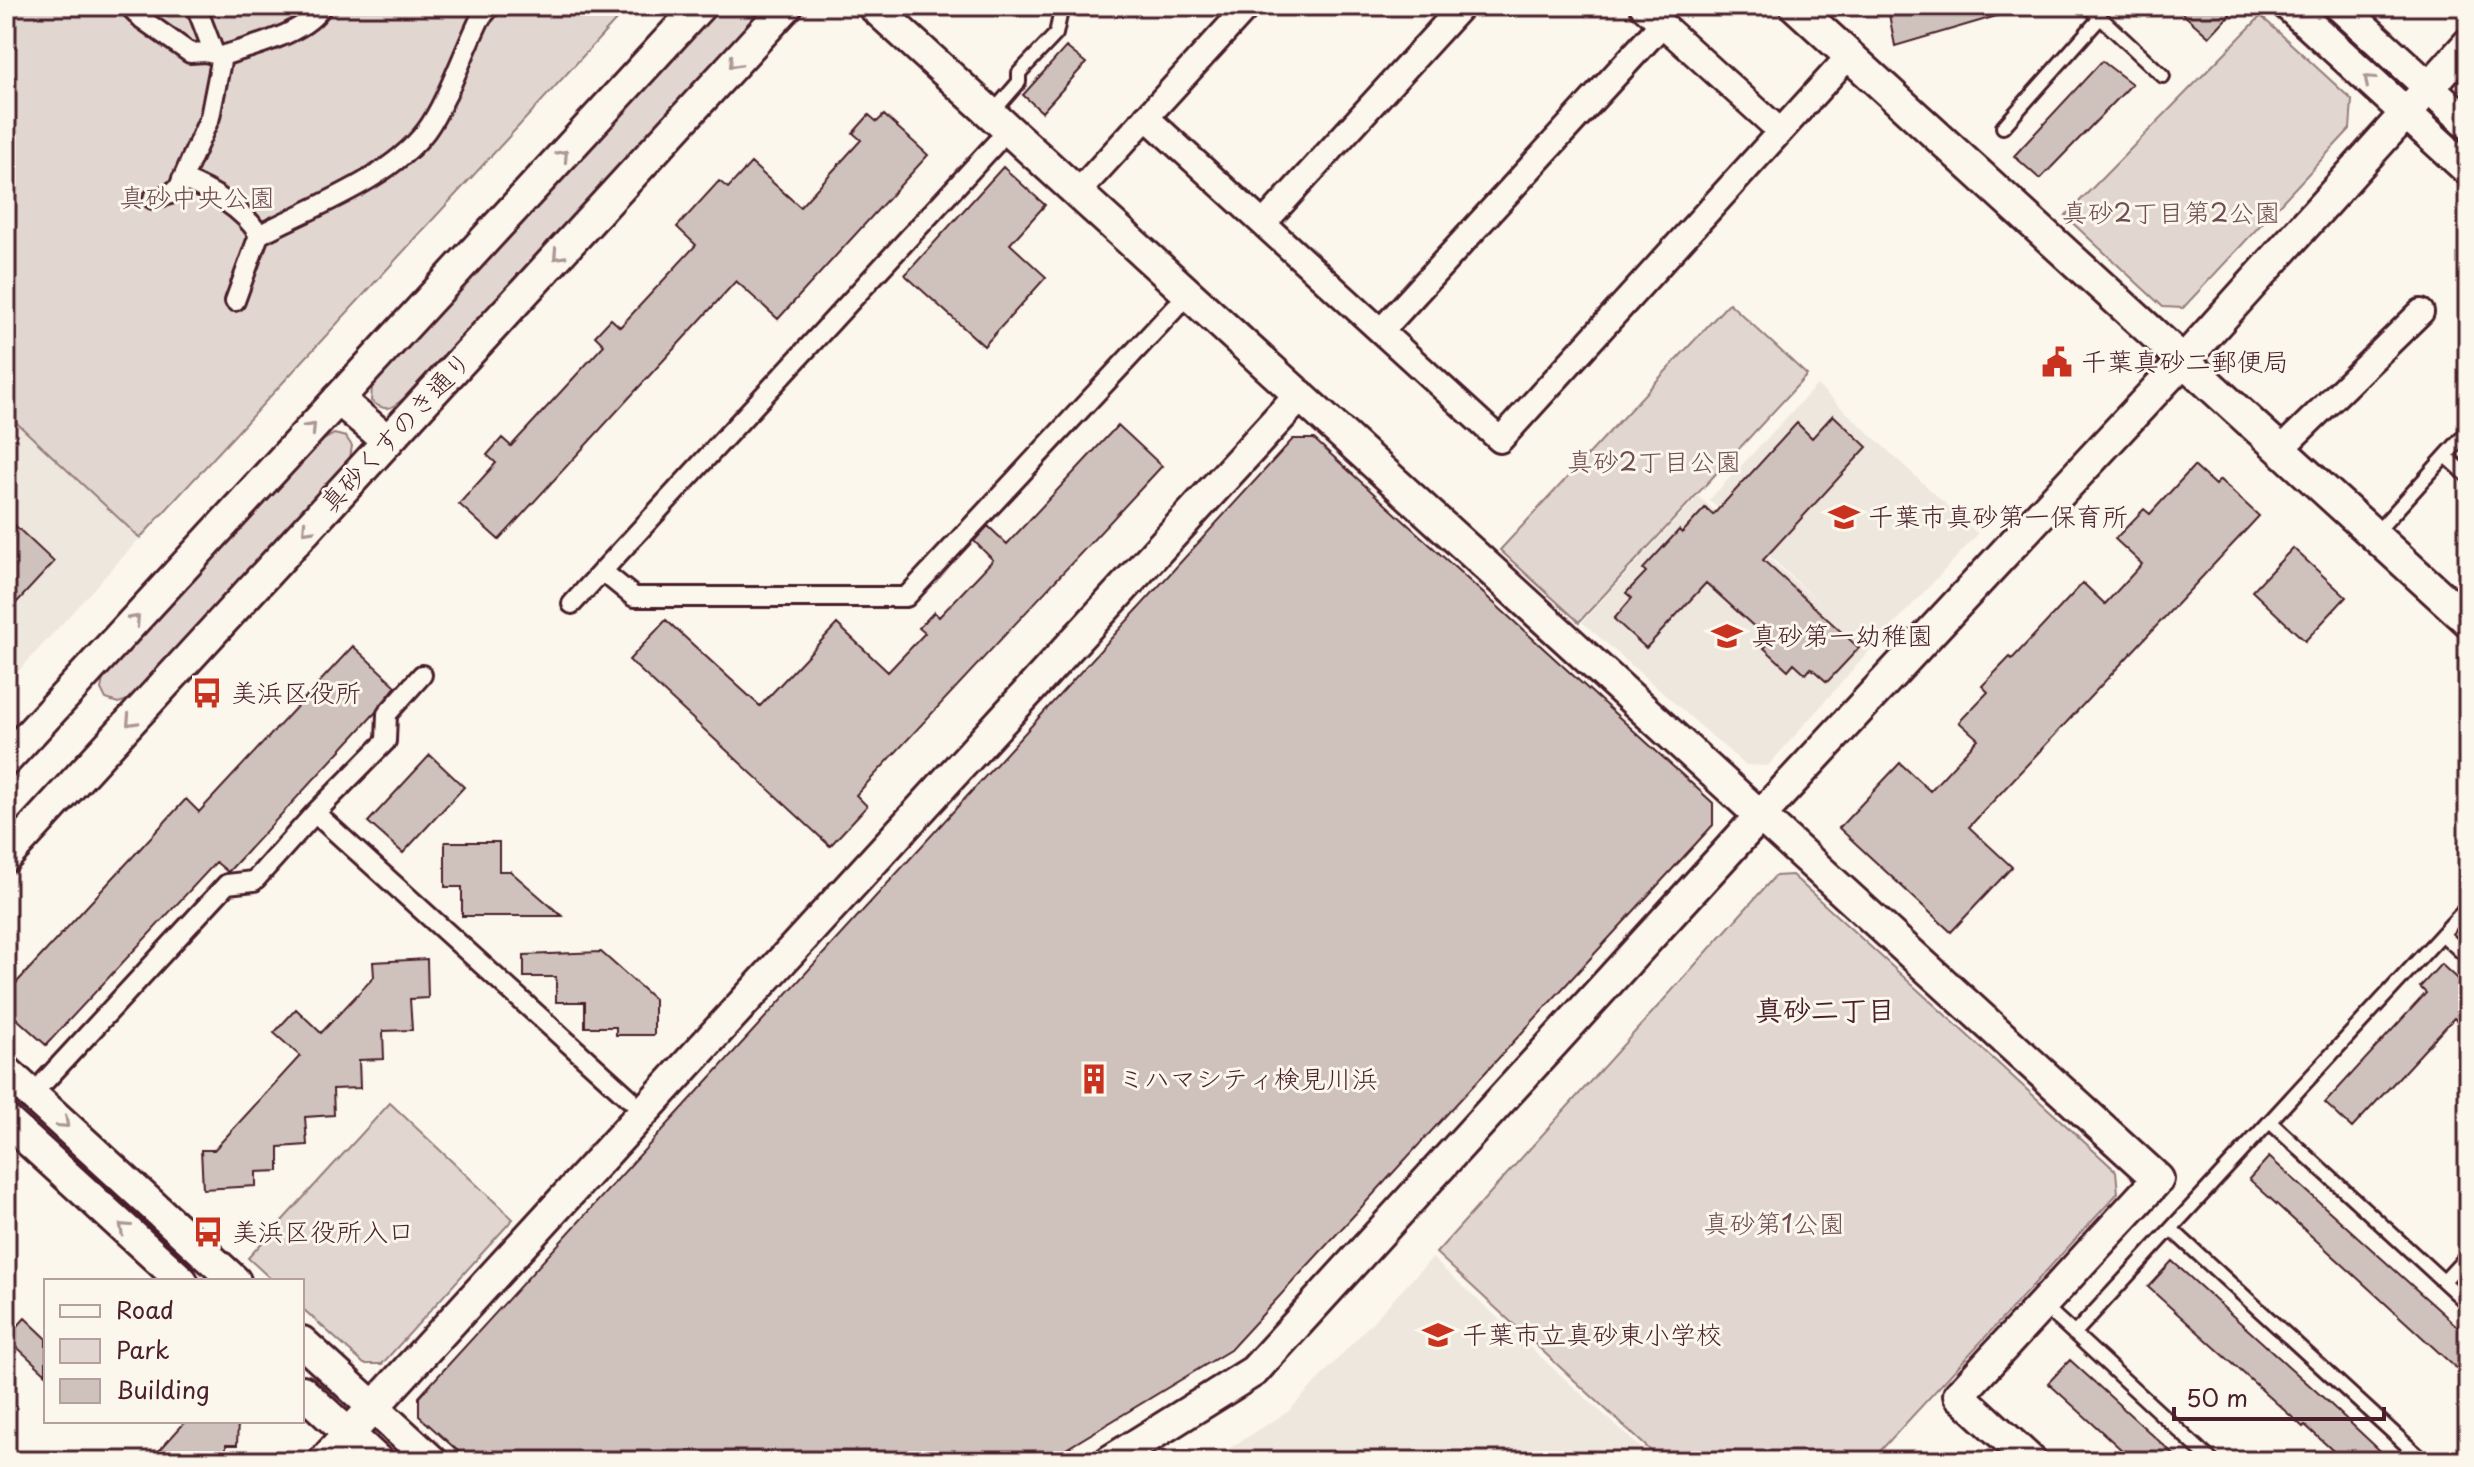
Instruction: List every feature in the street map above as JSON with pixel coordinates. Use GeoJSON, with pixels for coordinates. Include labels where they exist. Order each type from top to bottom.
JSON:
{"type":"FeatureCollection","features":[{"type":"Feature","properties":{"kind":"street"},"geometry":{"type":"LineString","coordinates":[[129,6],[190,53],[218,55],[297,29],[318,14],[322,6]]}},
{"type":"Feature","properties":{"kind":"street"},"geometry":{"type":"LineString","coordinates":[[153,199],[170,194],[179,187],[210,117],[218,55],[196,6]]}},
{"type":"Feature","properties":{"kind":"street"},"geometry":{"type":"LineString","coordinates":[[235,301],[259,235],[357,185],[398,159],[427,130],[480,19],[491,6]]}},
{"type":"Feature","properties":{"kind":"street"},"geometry":{"type":"LineString","coordinates":[[6,760],[700,6]]}},
{"type":"Feature","properties":{"kind":"street","name":"真砂くすのき通り"},"geometry":{"type":"LineString","coordinates":[[6,857],[787,6]]}},
{"type":"Feature","properties":{"kind":"street"},"geometry":{"type":"LineString","coordinates":[[873,6],[994,128],[1078,192],[2158,1179],[1959,1395],[2031,1461]]}},
{"type":"Feature","properties":{"kind":"street"},"geometry":{"type":"LineString","coordinates":[[1078,192],[1248,6]]}},
{"type":"Feature","properties":{"kind":"street"},"geometry":{"type":"LineString","coordinates":[[1263,224],[1462,6]]}},
{"type":"Feature","properties":{"kind":"street"},"geometry":{"type":"LineString","coordinates":[[1642,6],[1780,131]]}},
{"type":"Feature","properties":{"kind":"street"},"geometry":{"type":"LineString","coordinates":[[2289,6],[2468,170]]}},
{"type":"Feature","properties":{"kind":"street"},"geometry":{"type":"LineString","coordinates":[[2340,6],[2468,123]]}},
{"type":"Feature","properties":{"kind":"street"},"geometry":{"type":"LineString","coordinates":[[1802,7],[1849,56],[2468,621]]}},
{"type":"Feature","properties":{"kind":"street"},"geometry":{"type":"LineString","coordinates":[[1381,331],[1662,24]]}},
{"type":"Feature","properties":{"kind":"street"},"geometry":{"type":"LineString","coordinates":[[1110,1461],[1254,1371],[1760,816],[2183,361],[2468,44]]}},
{"type":"Feature","properties":{"kind":"street"},"geometry":{"type":"LineString","coordinates":[[1146,117],[1500,440],[1849,56]]}},
{"type":"Feature","properties":{"kind":"street"},"geometry":{"type":"LineString","coordinates":[[572,604],[994,128]]}},
{"type":"Feature","properties":{"kind":"street"},"geometry":{"type":"LineString","coordinates":[[182,179],[200,186],[228,204],[259,235]]}},
{"type":"Feature","properties":{"kind":"street"},"geometry":{"type":"LineString","coordinates":[[602,571],[634,597],[906,597],[1176,307]]}},
{"type":"Feature","properties":{"kind":"street"},"geometry":{"type":"LineString","coordinates":[[2280,450],[2421,312]]}},
{"type":"Feature","properties":{"kind":"street"},"geometry":{"type":"LineString","coordinates":[[324,1461],[1300,395]]}},
{"type":"Feature","properties":{"kind":"street"},"geometry":{"type":"LineString","coordinates":[[338,399],[388,441]]}},
{"type":"Feature","properties":{"kind":"street"},"geometry":{"type":"LineString","coordinates":[[45,1081],[227,884],[254,881],[386,741],[387,714],[422,675]]}},
{"type":"Feature","properties":{"kind":"street"},"geometry":{"type":"LineString","coordinates":[[315,813],[629,1098]]}},
{"type":"Feature","properties":{"kind":"street"},"geometry":{"type":"LineString","coordinates":[[6,1071],[233,1279]]}},
{"type":"Feature","properties":{"kind":"street"},"geometry":{"type":"LineString","coordinates":[[6,1120],[180,1279]]}},
{"type":"Feature","properties":{"kind":"street"},"geometry":{"type":"LineString","coordinates":[[304,1344],[432,1461]]}},
{"type":"Feature","properties":{"kind":"street"},"geometry":{"type":"LineString","coordinates":[[304,1393],[378,1461]]}},
{"type":"Feature","properties":{"kind":"lane"},"geometry":{"type":"LineString","coordinates":[[994,128],[1019,82],[1019,73],[1056,34],[1062,6]]}},
{"type":"Feature","properties":{"kind":"lane"},"geometry":{"type":"LineString","coordinates":[[2088,6],[2163,76]]}},
{"type":"Feature","properties":{"kind":"lane"},"geometry":{"type":"LineString","coordinates":[[2003,127],[2100,18]]}},
{"type":"Feature","properties":{"kind":"lane"},"geometry":{"type":"LineString","coordinates":[[2374,535],[2468,431]]}},
{"type":"Feature","properties":{"kind":"lane"},"geometry":{"type":"LineString","coordinates":[[2446,456],[2468,476]]}},
{"type":"Feature","properties":{"kind":"lane"},"geometry":{"type":"LineString","coordinates":[[2074,1334],[2468,906]]}},
{"type":"Feature","properties":{"kind":"lane"},"geometry":{"type":"LineString","coordinates":[[2442,934],[2468,958]]}},
{"type":"Feature","properties":{"kind":"lane"},"geometry":{"type":"LineString","coordinates":[[2270,1122],[2468,1304]]}},
{"type":"Feature","properties":{"kind":"lane"},"geometry":{"type":"LineString","coordinates":[[2171,1229],[2424,1461]]}},
{"type":"Feature","properties":{"kind":"lane"},"geometry":{"type":"LineString","coordinates":[[2444,1281],[2468,1255]]}},
{"type":"Feature","properties":{"kind":"lane"},"geometry":{"type":"LineString","coordinates":[[2042,1304],[2212,1461]]}},
{"type":"Feature","properties":{"kind":"shaded area"},"geometry":{"type":"Polygon","coordinates":[[[1817,385],[1978,534],[1768,766],[1745,765],[1582,622],[1698,496],[1824,607],[1709,500],[1817,385]]]}},
{"type":"Feature","properties":{"kind":"shaded area"},"geometry":{"type":"Polygon","coordinates":[[[6,413],[140,538],[6,685],[6,413]]]}},
{"type":"Feature","properties":{"kind":"shaded area","name":"千葉市立真砂東小学校"},"geometry":{"type":"Polygon","coordinates":[[[1432,1258],[1655,1461],[1209,1461],[1289,1411],[1432,1258]]]}},
{"type":"Feature","properties":{"kind":"green space","name":"真砂中央公園"},"geometry":{"type":"Polygon","coordinates":[[[6,6],[629,6],[140,538],[6,413],[6,6]]]}},
{"type":"Feature","properties":{"kind":"green space"},"geometry":{"type":"Polygon","coordinates":[[[719,6],[755,6],[760,11],[404,398],[388,408],[371,401],[372,387],[380,376],[719,6]]]}},
{"type":"Feature","properties":{"kind":"green space","name":"真砂2丁目第2公園"},"geometry":{"type":"Polygon","coordinates":[[[2261,16],[2352,100],[2350,129],[2183,308],[2163,307],[2065,216],[2261,16]]]}},
{"type":"Feature","properties":{"kind":"green space","name":"真砂2丁目公園"},"geometry":{"type":"Polygon","coordinates":[[[1729,303],[1807,375],[1579,622],[1500,550],[1729,303]]]}},
{"type":"Feature","properties":{"kind":"green space"},"geometry":{"type":"Polygon","coordinates":[[[334,434],[346,437],[352,446],[350,458],[128,700],[118,703],[106,699],[101,689],[103,678],[323,440],[334,434]]]}},
{"type":"Feature","properties":{"kind":"green space","name":"真砂第1公園"},"geometry":{"type":"Polygon","coordinates":[[[1792,875],[2116,1171],[2118,1193],[1871,1461],[1662,1461],[1436,1253],[1775,876],[1792,875]]]}},
{"type":"Feature","properties":{"kind":"green space"},"geometry":{"type":"Polygon","coordinates":[[[390,1103],[513,1219],[382,1364],[364,1364],[304,1310],[304,1279],[271,1279],[248,1258],[390,1103]]]}},
{"type":"Feature","properties":{"kind":"building"},"geometry":{"type":"Polygon","coordinates":[[[1916,6],[2009,6],[2010,12],[1895,46],[1889,14],[1916,6]]]}},
{"type":"Feature","properties":{"kind":"building"},"geometry":{"type":"Polygon","coordinates":[[[2174,6],[2238,6],[2209,37],[2174,6]]]}},
{"type":"Feature","properties":{"kind":"building"},"geometry":{"type":"Polygon","coordinates":[[[1066,47],[1086,63],[1042,112],[1023,95],[1066,47]]]}},
{"type":"Feature","properties":{"kind":"building"},"geometry":{"type":"Polygon","coordinates":[[[2102,61],[2132,84],[2040,179],[2014,156],[2102,61]]]}},
{"type":"Feature","properties":{"kind":"building"},"geometry":{"type":"Polygon","coordinates":[[[869,115],[877,122],[884,115],[928,155],[778,319],[736,281],[499,540],[459,504],[496,463],[487,455],[502,438],[511,446],[604,345],[595,336],[611,319],[620,327],[696,245],[677,227],[719,181],[728,188],[751,163],[800,207],[861,140],[853,133],[869,115]]]}},
{"type":"Feature","properties":{"kind":"building"},"geometry":{"type":"Polygon","coordinates":[[[1003,167],[1045,205],[1010,244],[1046,277],[984,346],[905,275],[1003,167]]]}},
{"type":"Feature","properties":{"kind":"building"},"geometry":{"type":"Polygon","coordinates":[[[1833,415],[1867,447],[1763,560],[1859,648],[1827,682],[1811,668],[1806,674],[1794,663],[1788,670],[1764,648],[1771,642],[1706,583],[1646,648],[1614,619],[1632,598],[1626,593],[1646,572],[1643,569],[1679,530],[1682,533],[1705,508],[1713,515],[1797,423],[1812,438],[1833,415]]]}},
{"type":"Feature","properties":{"kind":"building"},"geometry":{"type":"Polygon","coordinates":[[[1118,425],[1162,466],[856,795],[867,806],[830,846],[629,660],[666,620],[760,706],[837,624],[888,672],[925,633],[919,628],[934,612],[939,617],[993,560],[974,541],[988,526],[1007,544],[1118,425]]]}},
{"type":"Feature","properties":{"kind":"building","name":"ミハマシティ検見川浜"},"geometry":{"type":"Polygon","coordinates":[[[1293,439],[1314,439],[1713,803],[1713,825],[1230,1350],[1046,1461],[469,1461],[419,1416],[419,1397],[1293,439]]]}},
{"type":"Feature","properties":{"kind":"building"},"geometry":{"type":"Polygon","coordinates":[[[2194,466],[2215,485],[2220,480],[2259,516],[1969,827],[2012,867],[1951,932],[1839,828],[1900,763],[1930,791],[1978,739],[1959,722],[1988,692],[1982,686],[2010,657],[2012,659],[2083,583],[2105,604],[2142,564],[2115,539],[2144,509],[2150,514],[2194,466]]]}},
{"type":"Feature","properties":{"kind":"building"},"geometry":{"type":"Polygon","coordinates":[[[6,517],[54,562],[6,614],[6,517]]]}},
{"type":"Feature","properties":{"kind":"building"},"geometry":{"type":"Polygon","coordinates":[[[2293,548],[2346,597],[2305,641],[2252,591],[2293,548]]]}},
{"type":"Feature","properties":{"kind":"building"},"geometry":{"type":"Polygon","coordinates":[[[353,646],[396,686],[375,713],[228,872],[216,862],[46,1045],[6,1009],[6,994],[186,799],[199,812],[353,646]]]}},
{"type":"Feature","properties":{"kind":"building"},"geometry":{"type":"Polygon","coordinates":[[[430,755],[464,787],[403,853],[368,822],[430,755]]]}},
{"type":"Feature","properties":{"kind":"building"},"geometry":{"type":"Polygon","coordinates":[[[445,842],[499,842],[499,871],[510,871],[562,916],[462,916],[462,887],[445,887],[445,842]]]}},
{"type":"Feature","properties":{"kind":"building"},"geometry":{"type":"Polygon","coordinates":[[[601,952],[654,999],[654,1035],[616,1035],[616,1027],[585,1027],[585,1002],[556,1002],[556,977],[524,977],[524,955],[601,952]]]}},
{"type":"Feature","properties":{"kind":"building"},"geometry":{"type":"Polygon","coordinates":[[[427,959],[428,998],[410,999],[412,1030],[383,1031],[384,1059],[359,1060],[360,1088],[333,1089],[334,1115],[305,1117],[307,1145],[279,1147],[279,1171],[256,1172],[256,1186],[203,1189],[201,1150],[214,1150],[300,1056],[274,1033],[296,1009],[321,1033],[374,977],[373,962],[427,959]]]}},
{"type":"Feature","properties":{"kind":"building"},"geometry":{"type":"Polygon","coordinates":[[[2441,964],[2468,989],[2468,1031],[2454,1018],[2352,1128],[2325,1103],[2426,993],[2420,987],[2441,964]]]}},
{"type":"Feature","properties":{"kind":"building"},"geometry":{"type":"Polygon","coordinates":[[[2269,1157],[2468,1336],[2468,1379],[2249,1179],[2269,1157]]]}},
{"type":"Feature","properties":{"kind":"building"},"geometry":{"type":"Polygon","coordinates":[[[2172,1261],[2391,1461],[2344,1461],[2148,1287],[2172,1261]]]}},
{"type":"Feature","properties":{"kind":"building"},"geometry":{"type":"Polygon","coordinates":[[[25,1318],[44,1336],[44,1372],[7,1338],[25,1318]]]}},
{"type":"Feature","properties":{"kind":"building"},"geometry":{"type":"Polygon","coordinates":[[[2070,1360],[2181,1461],[2134,1461],[2048,1383],[2070,1360]]]}},
{"type":"Feature","properties":{"kind":"building"},"geometry":{"type":"Polygon","coordinates":[[[184,1423],[238,1423],[237,1445],[226,1445],[226,1461],[150,1461],[184,1423]]]}},
{"type":"Feature","properties":{"kind":"place","name":"千葉真砂二郵便局"},"geometry":{"type":"Point","coordinates":[2057,362]}},
{"type":"Feature","properties":{"kind":"place","name":"千葉市真砂第一保育所"},"geometry":{"type":"Point","coordinates":[1844,517]}},
{"type":"Feature","properties":{"kind":"place","name":"真砂第一幼稚園"},"geometry":{"type":"Point","coordinates":[1727,636]}},
{"type":"Feature","properties":{"kind":"place","name":"美浜区役所"},"geometry":{"type":"Point","coordinates":[207,693]}},
{"type":"Feature","properties":{"kind":"place","name":"ミハマシティ検見川浜"},"geometry":{"type":"Point","coordinates":[1094,1079]}},
{"type":"Feature","properties":{"kind":"place","name":"美浜区役所入口"},"geometry":{"type":"Point","coordinates":[208,1232]}},
{"type":"Feature","properties":{"kind":"place","name":"千葉市立真砂東小学校"},"geometry":{"type":"Point","coordinates":[1438,1335]}},
{"type":"Feature","properties":{"kind":"district","name":"真砂二丁目"},"geometry":{"type":"Point","coordinates":[1825,1010]}}]}
